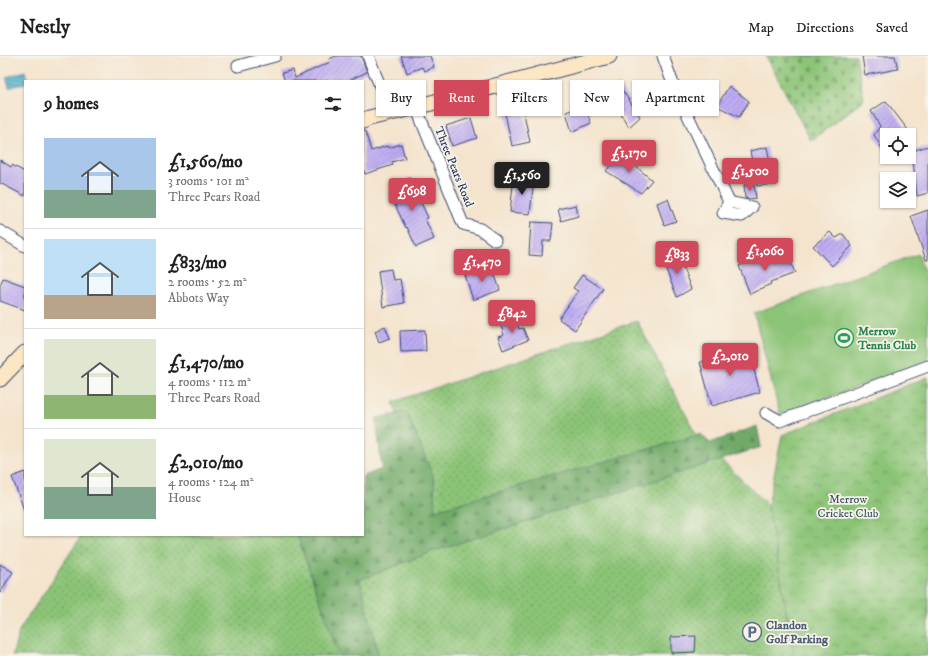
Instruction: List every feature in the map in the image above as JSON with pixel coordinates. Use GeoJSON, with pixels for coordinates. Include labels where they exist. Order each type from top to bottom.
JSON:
{"type":"FeatureCollection","features":[{"type":"Feature","properties":{"kind":"street"},"geometry":{"type":"LineString","coordinates":[[238,66],[275,56]]}},
{"type":"Feature","properties":{"kind":"street"},"geometry":{"type":"LineString","coordinates":[[368,56],[377,80]]}},
{"type":"Feature","properties":{"kind":"street"},"geometry":{"type":"LineString","coordinates":[[426,104],[609,56]]}},
{"type":"Feature","properties":{"kind":"street"},"geometry":{"type":"LineString","coordinates":[[663,56],[673,84],[729,202]]}},
{"type":"Feature","properties":{"kind":"street"},"geometry":{"type":"LineString","coordinates":[[364,121],[369,118],[377,116]]}},
{"type":"Feature","properties":{"kind":"street","name":"Three Pears Road"},"geometry":{"type":"LineString","coordinates":[[420,116],[463,224],[480,229],[495,240]]}},
{"type":"Feature","properties":{"kind":"street"},"geometry":{"type":"LineString","coordinates":[[0,231],[24,245]]}},
{"type":"Feature","properties":{"kind":"street"},"geometry":{"type":"LineString","coordinates":[[0,379],[24,354]]}},
{"type":"Feature","properties":{"kind":"street"},"geometry":{"type":"LineString","coordinates":[[766,413],[780,421],[928,366]]}},
{"type":"Feature","properties":{"kind":"green space"},"geometry":{"type":"Polygon","coordinates":[[[766,56],[856,56],[864,100],[811,141],[766,56]]]}},
{"type":"Feature","properties":{"kind":"green space","name":"Merrow Tennis Club"},"geometry":{"type":"Polygon","coordinates":[[[918,254],[928,283],[928,362],[780,415],[754,313],[918,254]]]}},
{"type":"Feature","properties":{"kind":"green space"},"geometry":{"type":"Polygon","coordinates":[[[637,321],[698,438],[768,505],[794,656],[12,656],[20,629],[81,536],[317,536],[335,579],[422,492],[393,402],[637,321]]]}},
{"type":"Feature","properties":{"kind":"green space","name":"Merrow Cricket Club"},"geometry":{"type":"Polygon","coordinates":[[[928,377],[928,656],[794,656],[768,505],[782,435],[928,377]]]}},
{"type":"Feature","properties":{"kind":"green space"},"geometry":{"type":"Polygon","coordinates":[[[407,412],[434,479],[435,510],[701,434],[710,443],[757,426],[761,447],[434,551],[360,580],[379,656],[339,656],[297,536],[364,536],[364,476],[382,469],[376,418],[407,412]]]}},
{"type":"Feature","properties":{"kind":"water"},"geometry":{"type":"Polygon","coordinates":[[[25,71],[28,80],[24,80],[24,83],[9,88],[6,77],[25,71]]]}},
{"type":"Feature","properties":{"kind":"building"},"geometry":{"type":"Polygon","coordinates":[[[336,56],[361,56],[367,72],[349,80],[285,80],[282,73],[293,70],[295,78],[330,62],[329,59],[336,56]]]}},
{"type":"Feature","properties":{"kind":"building"},"geometry":{"type":"Polygon","coordinates":[[[401,56],[430,56],[434,67],[424,71],[422,67],[407,73],[401,56]]]}},
{"type":"Feature","properties":{"kind":"building"},"geometry":{"type":"Polygon","coordinates":[[[862,56],[895,56],[898,69],[865,75],[862,56]]]}},
{"type":"Feature","properties":{"kind":"building"},"geometry":{"type":"Polygon","coordinates":[[[729,86],[749,101],[739,117],[719,107],[719,103],[729,86]]]}},
{"type":"Feature","properties":{"kind":"building"},"geometry":{"type":"Polygon","coordinates":[[[624,93],[632,105],[632,116],[640,117],[629,127],[622,116],[624,116],[624,93]]]}},
{"type":"Feature","properties":{"kind":"building"},"geometry":{"type":"Polygon","coordinates":[[[886,101],[906,128],[880,128],[880,145],[874,135],[880,126],[871,111],[886,101]]]}},
{"type":"Feature","properties":{"kind":"building"},"geometry":{"type":"Polygon","coordinates":[[[570,110],[570,116],[588,116],[591,123],[572,132],[566,112],[570,110]]]}},
{"type":"Feature","properties":{"kind":"building"},"geometry":{"type":"Polygon","coordinates":[[[506,116],[524,116],[530,142],[512,146],[506,116]]]}},
{"type":"Feature","properties":{"kind":"building"},"geometry":{"type":"Polygon","coordinates":[[[471,118],[477,138],[452,146],[446,126],[471,118]]]}},
{"type":"Feature","properties":{"kind":"building"},"geometry":{"type":"Polygon","coordinates":[[[364,131],[371,151],[387,146],[388,148],[401,144],[405,158],[392,162],[393,165],[365,174],[364,131]]]}},
{"type":"Feature","properties":{"kind":"building"},"geometry":{"type":"Polygon","coordinates":[[[928,146],[928,193],[917,196],[916,172],[914,172],[913,164],[916,164],[916,150],[928,146]]]}},
{"type":"Feature","properties":{"kind":"building"},"geometry":{"type":"Polygon","coordinates":[[[767,147],[774,184],[757,186],[750,151],[767,147]]]}},
{"type":"Feature","properties":{"kind":"building"},"geometry":{"type":"Polygon","coordinates":[[[621,154],[652,180],[641,193],[606,171],[621,154]]]}},
{"type":"Feature","properties":{"kind":"building"},"geometry":{"type":"Polygon","coordinates":[[[0,160],[11,167],[12,165],[24,171],[24,195],[0,183],[0,160]]]}},
{"type":"Feature","properties":{"kind":"building"},"geometry":{"type":"Polygon","coordinates":[[[514,177],[534,179],[530,214],[510,212],[514,177]]]}},
{"type":"Feature","properties":{"kind":"building"},"geometry":{"type":"Polygon","coordinates":[[[410,178],[428,218],[425,219],[434,239],[416,247],[390,194],[395,192],[392,186],[410,178]]]}},
{"type":"Feature","properties":{"kind":"building"},"geometry":{"type":"Polygon","coordinates":[[[744,185],[754,185],[756,198],[745,198],[744,185]]]}},
{"type":"Feature","properties":{"kind":"building"},"geometry":{"type":"Polygon","coordinates":[[[668,199],[676,221],[664,225],[657,203],[668,199]]]}},
{"type":"Feature","properties":{"kind":"building"},"geometry":{"type":"Polygon","coordinates":[[[576,205],[578,216],[561,221],[558,209],[576,205]]]}},
{"type":"Feature","properties":{"kind":"building"},"geometry":{"type":"Polygon","coordinates":[[[928,210],[928,260],[926,260],[911,216],[928,210]]]}},
{"type":"Feature","properties":{"kind":"building"},"geometry":{"type":"Polygon","coordinates":[[[531,222],[553,223],[551,241],[543,241],[542,256],[529,255],[531,222]]]}},
{"type":"Feature","properties":{"kind":"building"},"geometry":{"type":"Polygon","coordinates":[[[830,232],[836,238],[843,234],[852,246],[832,266],[813,246],[830,232]]]}},
{"type":"Feature","properties":{"kind":"building"},"geometry":{"type":"Polygon","coordinates":[[[676,250],[691,289],[677,297],[665,267],[676,250]]]}},
{"type":"Feature","properties":{"kind":"building"},"geometry":{"type":"Polygon","coordinates":[[[787,254],[795,273],[771,282],[771,284],[750,294],[739,266],[759,257],[763,264],[787,254]]]}},
{"type":"Feature","properties":{"kind":"building"},"geometry":{"type":"Polygon","coordinates":[[[492,266],[500,290],[473,300],[465,275],[492,266]]]}},
{"type":"Feature","properties":{"kind":"building"},"geometry":{"type":"Polygon","coordinates":[[[391,269],[393,280],[400,279],[404,303],[383,307],[378,271],[391,269]]]}},
{"type":"Feature","properties":{"kind":"building"},"geometry":{"type":"Polygon","coordinates":[[[582,275],[603,289],[575,330],[559,319],[578,291],[573,288],[582,275]]]}},
{"type":"Feature","properties":{"kind":"building"},"geometry":{"type":"Polygon","coordinates":[[[3,278],[24,286],[24,310],[0,301],[0,285],[3,278]]]}},
{"type":"Feature","properties":{"kind":"building"},"geometry":{"type":"Polygon","coordinates":[[[515,317],[519,329],[523,328],[528,340],[503,350],[498,337],[504,335],[500,323],[515,317]]]}},
{"type":"Feature","properties":{"kind":"building"},"geometry":{"type":"Polygon","coordinates":[[[385,326],[390,338],[379,342],[375,331],[385,326]]]}},
{"type":"Feature","properties":{"kind":"building"},"geometry":{"type":"Polygon","coordinates":[[[425,330],[426,351],[401,352],[400,331],[425,330]]]}},
{"type":"Feature","properties":{"kind":"building"},"geometry":{"type":"Polygon","coordinates":[[[748,348],[760,392],[712,406],[700,362],[748,348]]]}},
{"type":"Feature","properties":{"kind":"building"},"geometry":{"type":"Polygon","coordinates":[[[24,472],[24,510],[12,477],[24,472]]]}},
{"type":"Feature","properties":{"kind":"building"},"geometry":{"type":"Polygon","coordinates":[[[0,564],[13,572],[0,593],[0,564]]]}},
{"type":"Feature","properties":{"kind":"building"},"geometry":{"type":"Polygon","coordinates":[[[696,636],[695,652],[671,653],[671,637],[696,636]]]}},
{"type":"Feature","properties":{"kind":"place","name":"Merrow Tennis Club"},"geometry":{"type":"Point","coordinates":[844,338]}},
{"type":"Feature","properties":{"kind":"place","name":"Clandon Golf Parking"},"geometry":{"type":"Point","coordinates":[752,632]}}]}
